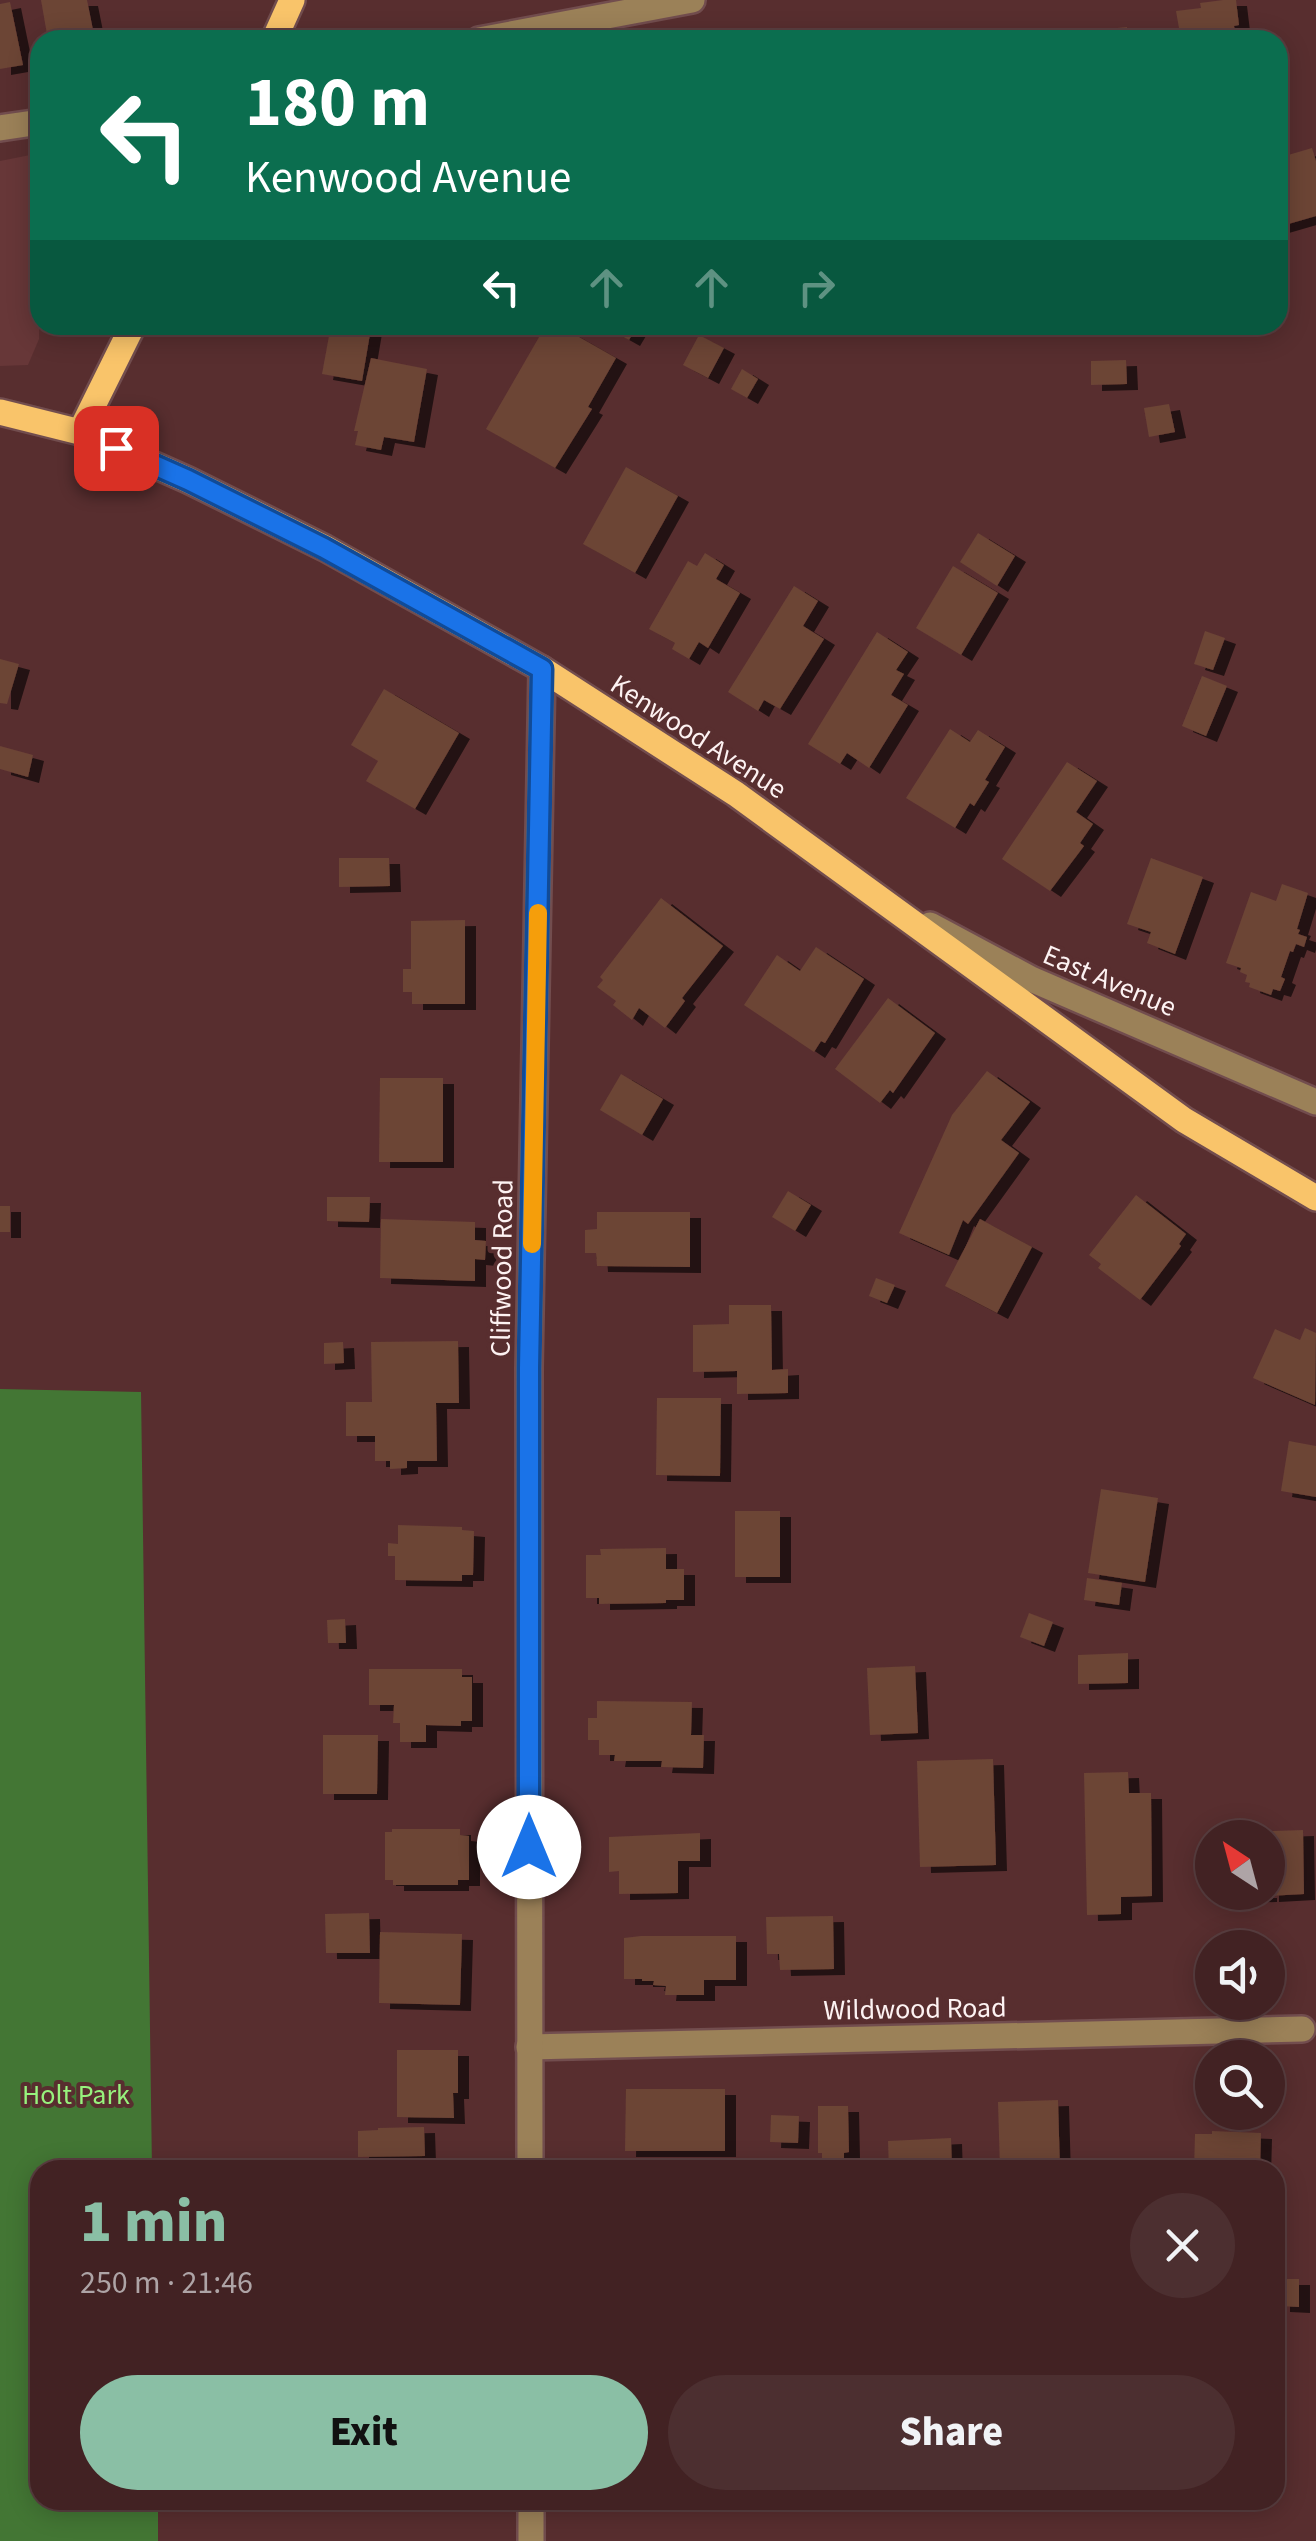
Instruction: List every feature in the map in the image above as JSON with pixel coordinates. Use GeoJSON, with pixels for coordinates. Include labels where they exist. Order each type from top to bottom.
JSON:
{"type":"FeatureCollection","features":[{"type":"Feature","properties":{"kind":"main road"},"geometry":{"type":"LineString","coordinates":[[278,30],[292,0]]}},
{"type":"Feature","properties":{"kind":"main road"},"geometry":{"type":"LineString","coordinates":[[80,432],[128,335]]}},
{"type":"Feature","properties":{"kind":"main road","name":"Kenwood Avenue"},"geometry":{"type":"LineString","coordinates":[[0,412],[80,432],[188,480],[324,548],[542,669],[736,794],[1184,1120],[1316,1198]]}},
{"type":"Feature","properties":{"kind":"street"},"geometry":{"type":"LineString","coordinates":[[532,30],[692,0]]}},
{"type":"Feature","properties":{"kind":"street"},"geometry":{"type":"LineString","coordinates":[[0,128],[30,124]]}},
{"type":"Feature","properties":{"kind":"street","name":"Cliffwood Road"},"geometry":{"type":"LineString","coordinates":[[530,2160],[529,1368],[542,669]]}},
{"type":"Feature","properties":{"kind":"street","name":"East Avenue"},"geometry":{"type":"LineString","coordinates":[[886,902],[1031,979],[1316,1102]]}},
{"type":"Feature","properties":{"kind":"street","name":"Wildwood Road"},"geometry":{"type":"LineString","coordinates":[[529,2047],[1302,2030]]}},
{"type":"Feature","properties":{"kind":"street"},"geometry":{"type":"LineString","coordinates":[[530,2510],[531,2541]]}},
{"type":"Feature","properties":{"kind":"shaded area"},"geometry":{"type":"Polygon","coordinates":[[[30,155],[30,335],[39,335],[39,339],[28,365],[0,366],[0,161],[30,155]]]}},
{"type":"Feature","properties":{"kind":"green space","name":"Holt Park"},"geometry":{"type":"Polygon","coordinates":[[[0,1389],[141,1392],[152,2160],[30,2160],[30,2510],[158,2510],[158,2541],[0,2541],[0,1389]]]}},
{"type":"Feature","properties":{"kind":"building"},"geometry":{"type":"Polygon","coordinates":[[[41,0],[87,0],[93,30],[46,30],[41,0]]]}},
{"type":"Feature","properties":{"kind":"building"},"geometry":{"type":"Polygon","coordinates":[[[1236,0],[1239,25],[1234,26],[1235,30],[1174,30],[1179,28],[1176,11],[1201,8],[1200,3],[1236,0]]]}},
{"type":"Feature","properties":{"kind":"building"},"geometry":{"type":"Polygon","coordinates":[[[10,2],[23,65],[0,69],[0,4],[10,2]]]}},
{"type":"Feature","properties":{"kind":"building"},"geometry":{"type":"Polygon","coordinates":[[[1312,148],[1316,161],[1316,216],[1288,224],[1288,155],[1312,148]]]}},
{"type":"Feature","properties":{"kind":"building"},"geometry":{"type":"Polygon","coordinates":[[[329,335],[370,335],[362,381],[322,374],[329,335]]]}},
{"type":"Feature","properties":{"kind":"building"},"geometry":{"type":"Polygon","coordinates":[[[540,335],[576,335],[616,358],[588,407],[592,409],[555,468],[486,429],[540,335]]]}},
{"type":"Feature","properties":{"kind":"building"},"geometry":{"type":"Polygon","coordinates":[[[699,335],[724,348],[708,378],[683,365],[699,335]]]}},
{"type":"Feature","properties":{"kind":"building"},"geometry":{"type":"Polygon","coordinates":[[[371,358],[427,369],[414,442],[384,437],[381,450],[355,445],[358,431],[354,431],[371,358]]]}},
{"type":"Feature","properties":{"kind":"building"},"geometry":{"type":"Polygon","coordinates":[[[1126,360],[1127,384],[1091,385],[1091,361],[1126,360]]]}},
{"type":"Feature","properties":{"kind":"building"},"geometry":{"type":"Polygon","coordinates":[[[742,369],[758,379],[747,398],[731,389],[742,369]]]}},
{"type":"Feature","properties":{"kind":"building"},"geometry":{"type":"Polygon","coordinates":[[[1169,404],[1175,432],[1149,437],[1144,408],[1169,404]]]}},
{"type":"Feature","properties":{"kind":"building"},"geometry":{"type":"Polygon","coordinates":[[[626,467],[678,496],[635,573],[583,544],[626,467]]]}},
{"type":"Feature","properties":{"kind":"building"},"geometry":{"type":"Polygon","coordinates":[[[978,533],[1015,556],[997,586],[960,562],[978,533]]]}},
{"type":"Feature","properties":{"kind":"building"},"geometry":{"type":"Polygon","coordinates":[[[705,553],[724,565],[716,579],[740,593],[708,648],[699,642],[689,659],[672,649],[675,643],[649,629],[688,561],[697,566],[705,553]]]}},
{"type":"Feature","properties":{"kind":"building"},"geometry":{"type":"Polygon","coordinates":[[[953,566],[998,593],[961,655],[916,628],[953,566]]]}},
{"type":"Feature","properties":{"kind":"building"},"geometry":{"type":"Polygon","coordinates":[[[794,586],[818,601],[803,626],[824,639],[780,709],[764,700],[758,711],[728,692],[794,586]]]}},
{"type":"Feature","properties":{"kind":"building"},"geometry":{"type":"Polygon","coordinates":[[[1205,631],[1225,638],[1213,670],[1194,664],[1205,631]]]}},
{"type":"Feature","properties":{"kind":"building"},"geometry":{"type":"Polygon","coordinates":[[[877,632],[908,652],[896,670],[904,674],[891,695],[908,705],[869,768],[847,753],[840,764],[808,744],[877,632]]]}},
{"type":"Feature","properties":{"kind":"building"},"geometry":{"type":"Polygon","coordinates":[[[0,659],[19,664],[7,704],[0,703],[0,659]]]}},
{"type":"Feature","properties":{"kind":"building"},"geometry":{"type":"Polygon","coordinates":[[[1202,676],[1227,686],[1206,736],[1182,726],[1202,676]]]}},
{"type":"Feature","properties":{"kind":"building"},"geometry":{"type":"Polygon","coordinates":[[[384,689],[459,733],[415,809],[366,781],[378,761],[351,745],[384,689]]]}},
{"type":"Feature","properties":{"kind":"building"},"geometry":{"type":"Polygon","coordinates":[[[950,729],[970,742],[978,730],[1005,747],[985,780],[989,782],[955,828],[906,798],[950,729]]]}},
{"type":"Feature","properties":{"kind":"building"},"geometry":{"type":"Polygon","coordinates":[[[0,746],[33,755],[28,777],[0,769],[0,746]]]}},
{"type":"Feature","properties":{"kind":"building"},"geometry":{"type":"Polygon","coordinates":[[[1067,762],[1097,781],[1076,812],[1093,824],[1080,843],[1084,846],[1050,891],[1002,859],[1067,762]]]}},
{"type":"Feature","properties":{"kind":"building"},"geometry":{"type":"Polygon","coordinates":[[[339,858],[389,858],[390,886],[339,887],[339,858]]]}},
{"type":"Feature","properties":{"kind":"building"},"geometry":{"type":"Polygon","coordinates":[[[1151,858],[1203,877],[1175,954],[1147,943],[1151,932],[1127,924],[1151,858]]]}},
{"type":"Feature","properties":{"kind":"building"},"geometry":{"type":"Polygon","coordinates":[[[1282,884],[1308,893],[1297,929],[1298,934],[1307,937],[1304,947],[1296,944],[1290,951],[1280,991],[1273,989],[1271,995],[1249,987],[1241,968],[1226,963],[1251,892],[1276,901],[1282,884]]]}},
{"type":"Feature","properties":{"kind":"building"},"geometry":{"type":"Polygon","coordinates":[[[661,898],[723,946],[682,998],[685,1001],[665,1028],[639,1008],[632,1020],[597,987],[603,980],[600,977],[661,898]]]}},
{"type":"Feature","properties":{"kind":"building"},"geometry":{"type":"Polygon","coordinates":[[[465,920],[465,1004],[412,1004],[412,992],[403,992],[403,969],[411,969],[411,921],[465,920]]]}},
{"type":"Feature","properties":{"kind":"building"},"geometry":{"type":"Polygon","coordinates":[[[816,947],[864,979],[825,1043],[821,1041],[814,1052],[744,1005],[777,955],[800,971],[816,947]]]}},
{"type":"Feature","properties":{"kind":"building"},"geometry":{"type":"Polygon","coordinates":[[[888,998],[935,1033],[893,1093],[890,1090],[880,1103],[835,1069],[888,998]]]}},
{"type":"Feature","properties":{"kind":"building"},"geometry":{"type":"Polygon","coordinates":[[[987,1071],[1030,1102],[1001,1140],[1019,1153],[968,1224],[963,1220],[949,1255],[899,1233],[952,1115],[987,1071]]]}},
{"type":"Feature","properties":{"kind":"building"},"geometry":{"type":"Polygon","coordinates":[[[621,1074],[663,1099],[642,1135],[600,1110],[621,1074]]]}},
{"type":"Feature","properties":{"kind":"building"},"geometry":{"type":"Polygon","coordinates":[[[380,1078],[443,1078],[443,1162],[379,1162],[380,1078]]]}},
{"type":"Feature","properties":{"kind":"building"},"geometry":{"type":"Polygon","coordinates":[[[788,1191],[811,1205],[795,1231],[772,1217],[788,1191]]]}},
{"type":"Feature","properties":{"kind":"building"},"geometry":{"type":"Polygon","coordinates":[[[1136,1195],[1186,1234],[1140,1300],[1098,1268],[1101,1264],[1089,1255],[1136,1195]]]}},
{"type":"Feature","properties":{"kind":"building"},"geometry":{"type":"Polygon","coordinates":[[[327,1197],[370,1197],[369,1222],[327,1221],[327,1197]]]}},
{"type":"Feature","properties":{"kind":"building"},"geometry":{"type":"Polygon","coordinates":[[[0,1206],[10,1206],[10,1232],[0,1232],[0,1206]]]}},
{"type":"Feature","properties":{"kind":"building"},"geometry":{"type":"Polygon","coordinates":[[[597,1212],[690,1212],[690,1267],[597,1266],[596,1253],[585,1253],[585,1230],[597,1229],[597,1212]]]}},
{"type":"Feature","properties":{"kind":"building"},"geometry":{"type":"Polygon","coordinates":[[[381,1219],[475,1222],[475,1240],[486,1241],[485,1260],[475,1259],[475,1281],[380,1278],[381,1219]]]}},
{"type":"Feature","properties":{"kind":"building"},"geometry":{"type":"Polygon","coordinates":[[[980,1219],[1032,1247],[997,1313],[945,1286],[980,1219]]]}},
{"type":"Feature","properties":{"kind":"building"},"geometry":{"type":"Polygon","coordinates":[[[876,1278],[895,1285],[887,1303],[869,1296],[876,1278]]]}},
{"type":"Feature","properties":{"kind":"building"},"geometry":{"type":"Polygon","coordinates":[[[729,1305],[771,1305],[772,1370],[788,1369],[788,1393],[737,1394],[737,1371],[693,1372],[693,1325],[729,1324],[729,1305]]]}},
{"type":"Feature","properties":{"kind":"building"},"geometry":{"type":"Polygon","coordinates":[[[1305,1328],[1316,1333],[1315,1405],[1253,1378],[1275,1329],[1300,1340],[1305,1328]]]}},
{"type":"Feature","properties":{"kind":"building"},"geometry":{"type":"Polygon","coordinates":[[[458,1341],[459,1403],[436,1403],[437,1461],[407,1461],[407,1468],[390,1469],[390,1461],[375,1461],[375,1436],[346,1436],[346,1402],[372,1402],[371,1342],[458,1341]]]}},
{"type":"Feature","properties":{"kind":"building"},"geometry":{"type":"Polygon","coordinates":[[[343,1342],[344,1363],[324,1364],[324,1343],[343,1342]]]}},
{"type":"Feature","properties":{"kind":"building"},"geometry":{"type":"Polygon","coordinates":[[[657,1398],[721,1398],[720,1476],[656,1475],[657,1398]]]}},
{"type":"Feature","properties":{"kind":"building"},"geometry":{"type":"Polygon","coordinates":[[[1289,1441],[1316,1446],[1316,1497],[1281,1491],[1289,1441]]]}},
{"type":"Feature","properties":{"kind":"building"},"geometry":{"type":"Polygon","coordinates":[[[1101,1489],[1158,1498],[1145,1582],[1088,1573],[1101,1489]]]}},
{"type":"Feature","properties":{"kind":"building"},"geometry":{"type":"Polygon","coordinates":[[[735,1511],[780,1511],[780,1577],[735,1577],[735,1511]]]}},
{"type":"Feature","properties":{"kind":"building"},"geometry":{"type":"Polygon","coordinates":[[[398,1525],[462,1527],[474,1531],[473,1575],[462,1575],[462,1581],[395,1580],[395,1556],[388,1556],[388,1543],[398,1544],[398,1525]]]}},
{"type":"Feature","properties":{"kind":"building"},"geometry":{"type":"Polygon","coordinates":[[[666,1548],[666,1569],[684,1569],[684,1600],[599,1604],[599,1598],[586,1598],[586,1555],[601,1555],[600,1549],[666,1548]]]}},
{"type":"Feature","properties":{"kind":"building"},"geometry":{"type":"Polygon","coordinates":[[[1087,1578],[1122,1583],[1119,1605],[1084,1600],[1087,1578]]]}},
{"type":"Feature","properties":{"kind":"building"},"geometry":{"type":"Polygon","coordinates":[[[1029,1613],[1053,1622],[1044,1646],[1020,1637],[1029,1613]]]}},
{"type":"Feature","properties":{"kind":"building"},"geometry":{"type":"Polygon","coordinates":[[[345,1619],[346,1643],[328,1643],[327,1620],[345,1619]]]}},
{"type":"Feature","properties":{"kind":"building"},"geometry":{"type":"Polygon","coordinates":[[[1128,1653],[1128,1683],[1078,1684],[1078,1655],[1128,1653]]]}},
{"type":"Feature","properties":{"kind":"building"},"geometry":{"type":"Polygon","coordinates":[[[915,1666],[918,1733],[870,1735],[867,1668],[915,1666]]]}},
{"type":"Feature","properties":{"kind":"building"},"geometry":{"type":"Polygon","coordinates":[[[369,1669],[462,1669],[462,1677],[472,1677],[472,1721],[461,1721],[461,1726],[426,1725],[426,1742],[400,1742],[400,1723],[393,1723],[394,1705],[369,1705],[369,1669]]]}},
{"type":"Feature","properties":{"kind":"building"},"geometry":{"type":"Polygon","coordinates":[[[597,1701],[692,1702],[691,1735],[704,1735],[703,1768],[661,1767],[662,1761],[614,1761],[615,1755],[599,1755],[599,1740],[588,1740],[588,1718],[597,1718],[597,1701]]]}},
{"type":"Feature","properties":{"kind":"building"},"geometry":{"type":"Polygon","coordinates":[[[323,1735],[378,1735],[377,1794],[323,1794],[323,1735]]]}},
{"type":"Feature","properties":{"kind":"building"},"geometry":{"type":"Polygon","coordinates":[[[993,1759],[996,1865],[920,1867],[917,1761],[993,1759]]]}},
{"type":"Feature","properties":{"kind":"building"},"geometry":{"type":"Polygon","coordinates":[[[1128,1772],[1129,1793],[1151,1793],[1152,1896],[1121,1897],[1121,1914],[1087,1915],[1084,1773],[1128,1772]]]}},
{"type":"Feature","properties":{"kind":"building"},"geometry":{"type":"Polygon","coordinates":[[[460,1829],[460,1835],[469,1836],[469,1880],[458,1880],[458,1885],[393,1885],[393,1880],[385,1880],[385,1832],[460,1829]]]}},
{"type":"Feature","properties":{"kind":"building"},"geometry":{"type":"Polygon","coordinates":[[[1303,1830],[1304,1894],[1285,1895],[1285,1831],[1303,1830]]]}},
{"type":"Feature","properties":{"kind":"building"},"geometry":{"type":"Polygon","coordinates":[[[700,1833],[700,1861],[678,1861],[678,1893],[619,1894],[619,1871],[609,1872],[609,1837],[700,1833]]]}},
{"type":"Feature","properties":{"kind":"building"},"geometry":{"type":"Polygon","coordinates":[[[369,1913],[370,1953],[326,1953],[325,1914],[369,1913]]]}},
{"type":"Feature","properties":{"kind":"building"},"geometry":{"type":"Polygon","coordinates":[[[833,1916],[834,1969],[780,1970],[779,1954],[767,1954],[766,1917],[833,1916]]]}},
{"type":"Feature","properties":{"kind":"building"},"geometry":{"type":"Polygon","coordinates":[[[380,1932],[462,1934],[460,2005],[379,2003],[380,1932]]]}},
{"type":"Feature","properties":{"kind":"building"},"geometry":{"type":"Polygon","coordinates":[[[736,1936],[736,1980],[704,1980],[704,1995],[665,1995],[666,1986],[653,1985],[654,1981],[624,1979],[624,1938],[736,1936]]]}},
{"type":"Feature","properties":{"kind":"building"},"geometry":{"type":"Polygon","coordinates":[[[397,2050],[458,2050],[454,2118],[397,2117],[397,2050]]]}},
{"type":"Feature","properties":{"kind":"building"},"geometry":{"type":"Polygon","coordinates":[[[626,2089],[725,2089],[725,2151],[625,2151],[626,2089]]]}},
{"type":"Feature","properties":{"kind":"building"},"geometry":{"type":"Polygon","coordinates":[[[1058,2100],[1060,2160],[1000,2160],[998,2102],[1058,2100]]]}},
{"type":"Feature","properties":{"kind":"building"},"geometry":{"type":"Polygon","coordinates":[[[818,2106],[848,2106],[849,2152],[844,2153],[844,2160],[822,2160],[822,2153],[818,2153],[818,2106]]]}},
{"type":"Feature","properties":{"kind":"building"},"geometry":{"type":"Polygon","coordinates":[[[771,2115],[799,2116],[798,2143],[770,2142],[771,2115]]]}},
{"type":"Feature","properties":{"kind":"building"},"geometry":{"type":"Polygon","coordinates":[[[424,2127],[425,2156],[358,2157],[358,2131],[424,2127]]]}},
{"type":"Feature","properties":{"kind":"building"},"geometry":{"type":"Polygon","coordinates":[[[1261,2133],[1260,2160],[1194,2160],[1195,2134],[1261,2133]]]}},
{"type":"Feature","properties":{"kind":"building"},"geometry":{"type":"Polygon","coordinates":[[[951,2138],[952,2160],[889,2160],[888,2141],[951,2138]]]}},
{"type":"Feature","properties":{"kind":"building"},"geometry":{"type":"Polygon","coordinates":[[[1285,2279],[1299,2279],[1299,2307],[1285,2306],[1285,2279]]]}},
{"type":"Feature","properties":{"kind":"slow traffic"},"geometry":{"type":"LineString","coordinates":[[532,1244],[538,913]]}},
{"type":"Feature","properties":{"kind":"route"},"geometry":{"type":"LineString","coordinates":[[116,448],[324,548],[542,669],[529,1368],[529,1847]]}}]}
